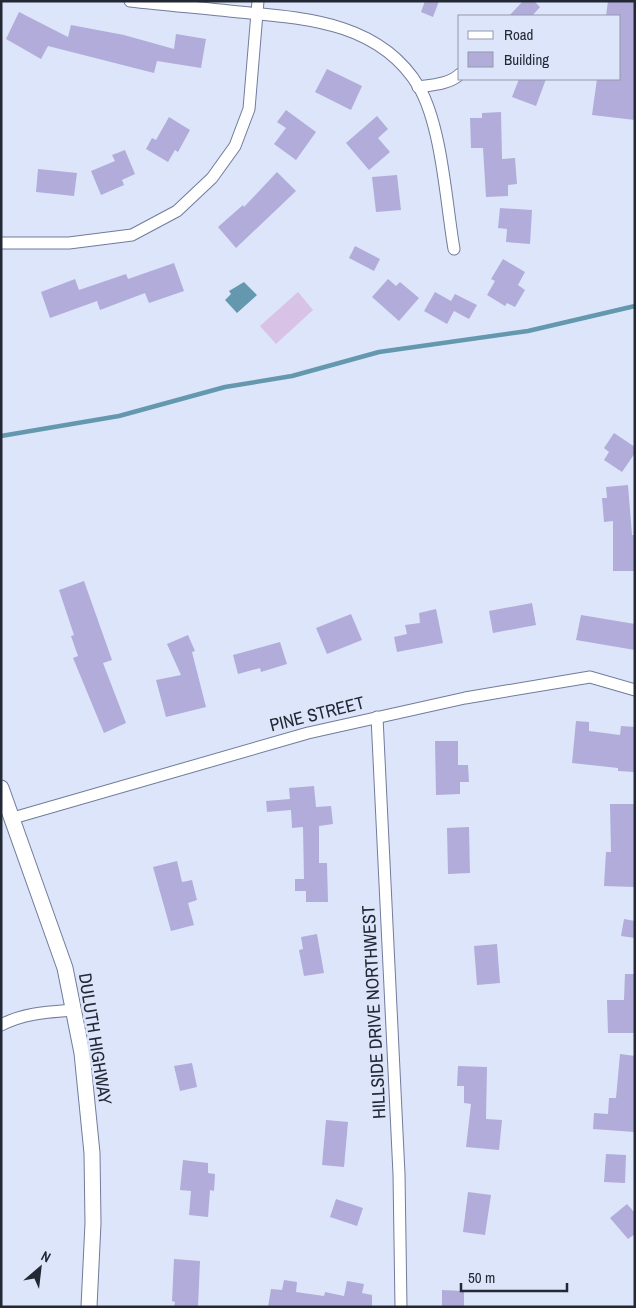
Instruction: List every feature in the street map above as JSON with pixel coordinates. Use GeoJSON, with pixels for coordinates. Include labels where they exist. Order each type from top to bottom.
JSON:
{"type":"FeatureCollection","features":[{"type":"Feature","properties":{"kind":"main road","name":"DULUTH HIGHWAY"},"geometry":{"type":"LineString","coordinates":[[1,788],[64,968],[87,1090],[92,1154],[94,1223],[89,1307]]}},
{"type":"Feature","properties":{"kind":"street"},"geometry":{"type":"LineString","coordinates":[[130,1],[310,19],[343,27],[370,39],[396,59],[418,87],[436,141],[454,249]]}},
{"type":"Feature","properties":{"kind":"street"},"geometry":{"type":"LineString","coordinates":[[1,243],[69,243],[132,235],[178,211],[212,178],[235,146],[249,109],[258,1]]}},
{"type":"Feature","properties":{"kind":"street"},"geometry":{"type":"LineString","coordinates":[[418,87],[435,85],[458,76]]}},
{"type":"Feature","properties":{"kind":"street","name":"PINE STREET"},"geometry":{"type":"LineString","coordinates":[[13,818],[308,733],[465,698],[590,677],[635,690]]}},
{"type":"Feature","properties":{"kind":"street","name":"HILLSIDE DRIVE NORTHWEST"},"geometry":{"type":"LineString","coordinates":[[377,717],[399,1174],[401,1307]]}},
{"type":"Feature","properties":{"kind":"street"},"geometry":{"type":"LineString","coordinates":[[1,1026],[14,1019],[43,1012],[73,1010]]}},
{"type":"Feature","properties":{"kind":"shaded area"},"geometry":{"type":"Polygon","coordinates":[[[298,292],[313,310],[276,344],[260,326],[298,292]]]}},
{"type":"Feature","properties":{"kind":"water"},"geometry":{"type":"Polygon","coordinates":[[[244,282],[257,295],[237,313],[225,300],[231,294],[229,291],[244,282]]]}},
{"type":"Feature","properties":{"kind":"building"},"geometry":{"type":"Polygon","coordinates":[[[425,1],[439,1],[433,17],[421,12],[425,1]]]}},
{"type":"Feature","properties":{"kind":"building"},"geometry":{"type":"Polygon","coordinates":[[[523,1],[534,1],[540,7],[533,15],[510,15],[523,1]]]}},
{"type":"Feature","properties":{"kind":"building"},"geometry":{"type":"Polygon","coordinates":[[[608,1],[635,1],[635,120],[592,115],[597,80],[621,80],[621,15],[606,15],[608,1]]]}},
{"type":"Feature","properties":{"kind":"building"},"geometry":{"type":"Polygon","coordinates":[[[19,12],[68,37],[71,25],[124,35],[174,49],[176,34],[206,39],[201,68],[157,61],[154,73],[48,46],[41,59],[6,39],[19,12]]]}},
{"type":"Feature","properties":{"kind":"building"},"geometry":{"type":"Polygon","coordinates":[[[327,69],[362,86],[351,110],[315,92],[327,69]]]}},
{"type":"Feature","properties":{"kind":"building"},"geometry":{"type":"Polygon","coordinates":[[[519,80],[546,80],[536,106],[512,97],[519,80]]]}},
{"type":"Feature","properties":{"kind":"building"},"geometry":{"type":"Polygon","coordinates":[[[286,110],[316,132],[296,160],[274,144],[286,128],[277,122],[286,110]]]}},
{"type":"Feature","properties":{"kind":"building"},"geometry":{"type":"Polygon","coordinates":[[[501,112],[502,159],[515,158],[517,184],[508,185],[508,196],[486,197],[483,148],[471,148],[470,118],[482,118],[482,113],[501,112]]]}},
{"type":"Feature","properties":{"kind":"building"},"geometry":{"type":"Polygon","coordinates":[[[377,116],[388,129],[378,138],[390,152],[369,170],[346,143],[377,116]]]}},
{"type":"Feature","properties":{"kind":"building"},"geometry":{"type":"Polygon","coordinates":[[[169,117],[190,130],[178,152],[175,150],[168,162],[146,149],[152,138],[156,140],[169,117]]]}},
{"type":"Feature","properties":{"kind":"building"},"geometry":{"type":"Polygon","coordinates":[[[125,150],[135,174],[122,180],[124,185],[101,195],[91,171],[115,161],[112,155],[125,150]]]}},
{"type":"Feature","properties":{"kind":"building"},"geometry":{"type":"Polygon","coordinates":[[[38,169],[77,173],[74,196],[36,192],[38,169]]]}},
{"type":"Feature","properties":{"kind":"building"},"geometry":{"type":"Polygon","coordinates":[[[277,172],[296,191],[236,248],[218,227],[243,205],[244,207],[277,172]]]}},
{"type":"Feature","properties":{"kind":"building"},"geometry":{"type":"Polygon","coordinates":[[[397,175],[401,210],[376,212],[372,177],[397,175]]]}},
{"type":"Feature","properties":{"kind":"building"},"geometry":{"type":"Polygon","coordinates":[[[500,208],[532,210],[530,244],[506,242],[507,229],[498,228],[500,208]]]}},
{"type":"Feature","properties":{"kind":"building"},"geometry":{"type":"Polygon","coordinates":[[[355,246],[380,259],[374,271],[349,258],[355,246]]]}},
{"type":"Feature","properties":{"kind":"building"},"geometry":{"type":"Polygon","coordinates":[[[503,259],[525,272],[518,285],[525,290],[515,307],[507,303],[505,306],[487,295],[495,281],[491,279],[503,259]]]}},
{"type":"Feature","properties":{"kind":"building"},"geometry":{"type":"Polygon","coordinates":[[[174,263],[184,291],[149,303],[145,293],[100,310],[97,301],[50,318],[41,292],[75,279],[79,290],[126,274],[128,279],[174,263]]]}},
{"type":"Feature","properties":{"kind":"building"},"geometry":{"type":"Polygon","coordinates":[[[388,279],[396,286],[400,282],[419,298],[399,321],[372,297],[388,279]]]}},
{"type":"Feature","properties":{"kind":"building"},"geometry":{"type":"Polygon","coordinates":[[[435,292],[451,301],[455,294],[477,305],[469,319],[454,311],[447,324],[424,311],[435,292]]]}},
{"type":"Feature","properties":{"kind":"building"},"geometry":{"type":"Polygon","coordinates":[[[614,433],[635,447],[635,453],[622,472],[604,460],[609,452],[604,448],[614,433]]]}},
{"type":"Feature","properties":{"kind":"building"},"geometry":{"type":"Polygon","coordinates":[[[628,485],[632,535],[635,535],[635,571],[613,571],[613,521],[604,522],[602,498],[607,498],[606,487],[628,485]]]}},
{"type":"Feature","properties":{"kind":"building"},"geometry":{"type":"Polygon","coordinates":[[[84,581],[112,660],[103,663],[126,723],[104,733],[73,658],[78,656],[71,636],[74,635],[59,590],[84,581]]]}},
{"type":"Feature","properties":{"kind":"building"},"geometry":{"type":"Polygon","coordinates":[[[532,603],[536,625],[493,633],[489,611],[532,603]]]}},
{"type":"Feature","properties":{"kind":"building"},"geometry":{"type":"Polygon","coordinates":[[[436,609],[443,643],[397,652],[394,637],[407,634],[405,625],[420,623],[419,613],[436,609]]]}},
{"type":"Feature","properties":{"kind":"building"},"geometry":{"type":"Polygon","coordinates":[[[351,614],[362,640],[327,654],[316,628],[351,614]]]}},
{"type":"Feature","properties":{"kind":"building"},"geometry":{"type":"Polygon","coordinates":[[[581,615],[635,624],[635,650],[576,640],[581,615]]]}},
{"type":"Feature","properties":{"kind":"building"},"geometry":{"type":"Polygon","coordinates":[[[188,635],[195,651],[192,652],[206,707],[166,717],[156,680],[181,675],[167,644],[188,635]]]}},
{"type":"Feature","properties":{"kind":"building"},"geometry":{"type":"Polygon","coordinates":[[[280,642],[287,664],[261,672],[260,668],[238,674],[233,655],[280,642]]]}},
{"type":"Feature","properties":{"kind":"building"},"geometry":{"type":"Polygon","coordinates":[[[576,721],[589,722],[589,731],[620,735],[621,726],[635,727],[635,772],[618,771],[618,768],[572,763],[576,721]]]}},
{"type":"Feature","properties":{"kind":"building"},"geometry":{"type":"Polygon","coordinates":[[[435,741],[458,741],[458,765],[468,765],[469,782],[460,782],[460,794],[436,795],[435,741]]]}},
{"type":"Feature","properties":{"kind":"building"},"geometry":{"type":"Polygon","coordinates":[[[314,786],[316,807],[331,806],[333,824],[319,826],[319,863],[327,863],[328,902],[306,902],[306,891],[295,891],[295,879],[304,879],[303,827],[292,828],[291,810],[267,812],[266,801],[290,799],[289,788],[314,786]]]}},
{"type":"Feature","properties":{"kind":"building"},"geometry":{"type":"Polygon","coordinates":[[[610,804],[635,804],[635,887],[604,886],[606,852],[611,852],[610,804]]]}},
{"type":"Feature","properties":{"kind":"building"},"geometry":{"type":"Polygon","coordinates":[[[469,827],[470,873],[448,874],[447,828],[469,827]]]}},
{"type":"Feature","properties":{"kind":"building"},"geometry":{"type":"Polygon","coordinates":[[[177,861],[182,882],[192,880],[197,900],[188,903],[194,925],[171,931],[153,867],[177,861]]]}},
{"type":"Feature","properties":{"kind":"building"},"geometry":{"type":"Polygon","coordinates":[[[624,919],[635,921],[635,938],[621,936],[624,919]]]}},
{"type":"Feature","properties":{"kind":"building"},"geometry":{"type":"Polygon","coordinates":[[[317,934],[324,973],[304,976],[299,950],[303,949],[301,937],[317,934]]]}},
{"type":"Feature","properties":{"kind":"building"},"geometry":{"type":"Polygon","coordinates":[[[497,944],[500,983],[477,985],[474,946],[497,944]]]}},
{"type":"Feature","properties":{"kind":"building"},"geometry":{"type":"Polygon","coordinates":[[[625,974],[634,974],[635,1033],[608,1033],[607,1000],[624,1000],[625,974]]]}},
{"type":"Feature","properties":{"kind":"building"},"geometry":{"type":"Polygon","coordinates":[[[620,1054],[635,1056],[635,1132],[593,1129],[594,1113],[608,1114],[609,1098],[616,1098],[620,1054]]]}},
{"type":"Feature","properties":{"kind":"building"},"geometry":{"type":"Polygon","coordinates":[[[192,1063],[197,1087],[180,1091],[174,1066],[192,1063]]]}},
{"type":"Feature","properties":{"kind":"building"},"geometry":{"type":"Polygon","coordinates":[[[458,1066],[487,1067],[486,1119],[502,1120],[499,1150],[466,1147],[471,1104],[464,1103],[464,1086],[457,1086],[458,1066]]]}},
{"type":"Feature","properties":{"kind":"building"},"geometry":{"type":"Polygon","coordinates":[[[326,1120],[348,1122],[344,1167],[322,1165],[326,1120]]]}},
{"type":"Feature","properties":{"kind":"building"},"geometry":{"type":"Polygon","coordinates":[[[606,1154],[626,1155],[625,1183],[604,1182],[606,1154]]]}},
{"type":"Feature","properties":{"kind":"building"},"geometry":{"type":"Polygon","coordinates":[[[183,1160],[208,1163],[208,1173],[215,1174],[214,1191],[210,1190],[208,1217],[189,1215],[191,1191],[180,1190],[183,1160]]]}},
{"type":"Feature","properties":{"kind":"building"},"geometry":{"type":"Polygon","coordinates":[[[468,1192],[491,1195],[485,1235],[463,1232],[468,1192]]]}},
{"type":"Feature","properties":{"kind":"building"},"geometry":{"type":"Polygon","coordinates":[[[336,1199],[363,1208],[357,1226],[330,1217],[336,1199]]]}},
{"type":"Feature","properties":{"kind":"building"},"geometry":{"type":"Polygon","coordinates":[[[627,1204],[635,1213],[635,1234],[628,1239],[610,1218],[627,1204]]]}},
{"type":"Feature","properties":{"kind":"building"},"geometry":{"type":"Polygon","coordinates":[[[174,1259],[200,1261],[198,1307],[174,1307],[175,1302],[172,1301],[174,1259]]]}},
{"type":"Feature","properties":{"kind":"building"},"geometry":{"type":"Polygon","coordinates":[[[284,1280],[297,1282],[296,1292],[324,1296],[325,1292],[344,1296],[347,1281],[364,1284],[362,1293],[372,1295],[372,1307],[268,1307],[271,1289],[282,1290],[284,1280]]]}},
{"type":"Feature","properties":{"kind":"building"},"geometry":{"type":"Polygon","coordinates":[[[442,1290],[464,1291],[464,1307],[442,1307],[442,1290]]]}},
{"type":"Feature","properties":{"kind":"waterway"},"geometry":{"type":"LineString","coordinates":[[1,436],[119,416],[225,387],[292,376],[379,352],[528,331],[635,306]]}}]}
